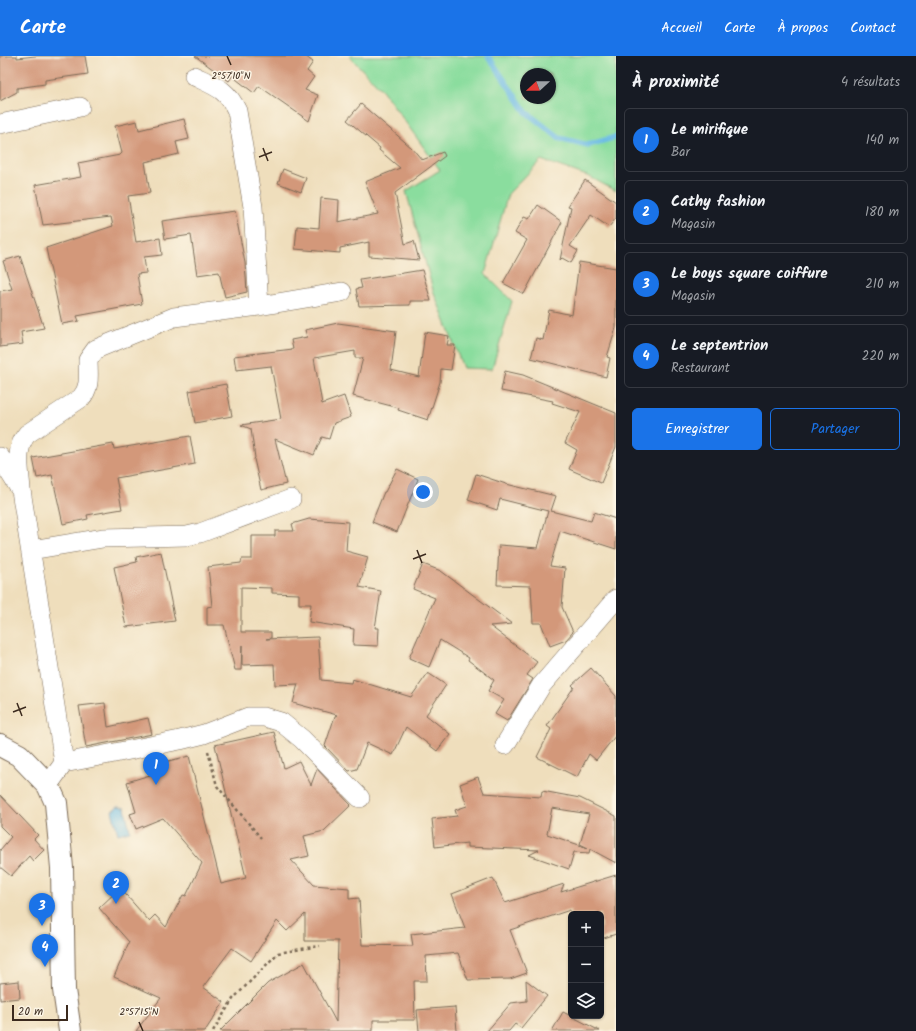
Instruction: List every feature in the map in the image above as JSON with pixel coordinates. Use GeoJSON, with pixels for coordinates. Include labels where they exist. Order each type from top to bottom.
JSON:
{"type":"FeatureCollection","features":[{"type":"Feature","properties":{"kind":"street"},"geometry":{"type":"LineString","coordinates":[[194,76],[224,90],[232,100],[237,111],[253,207],[259,306]]}},
{"type":"Feature","properties":{"kind":"street"},"geometry":{"type":"LineString","coordinates":[[0,124],[80,107]]}},
{"type":"Feature","properties":{"kind":"street"},"geometry":{"type":"LineString","coordinates":[[64,763],[21,490],[19,449],[22,440],[27,434],[81,398],[86,393],[89,386],[88,360],[96,349],[174,317],[259,306],[342,292]]}},
{"type":"Feature","properties":{"kind":"street"},"geometry":{"type":"LineString","coordinates":[[0,457],[21,490]]}},
{"type":"Feature","properties":{"kind":"street"},"geometry":{"type":"LineString","coordinates":[[31,550],[103,538],[187,536],[200,533],[291,499]]}},
{"type":"Feature","properties":{"kind":"street"},"geometry":{"type":"LineString","coordinates":[[505,745],[541,686],[616,599]]}},
{"type":"Feature","properties":{"kind":"street"},"geometry":{"type":"LineString","coordinates":[[48,785],[64,763],[204,734],[248,717],[264,717],[280,722],[302,739],[360,798]]}},
{"type":"Feature","properties":{"kind":"street"},"geometry":{"type":"LineString","coordinates":[[0,745],[19,755],[48,785],[56,803],[62,868],[64,990],[70,1031]]}},
{"type":"Feature","properties":{"kind":"path"},"geometry":{"type":"LineString","coordinates":[[204,734],[217,786],[261,838]]}},
{"type":"Feature","properties":{"kind":"path"},"geometry":{"type":"LineString","coordinates":[[213,1031],[233,999],[278,953],[320,946]]}},
{"type":"Feature","properties":{"kind":"green space"},"geometry":{"type":"Polygon","coordinates":[[[349,56],[616,56],[616,191],[590,177],[541,160],[508,194],[485,274],[512,301],[492,369],[463,368],[433,290],[406,191],[440,170],[383,91],[349,56]]]}},
{"type":"Feature","properties":{"kind":"water"},"geometry":{"type":"Polygon","coordinates":[[[118,806],[125,808],[130,831],[118,834],[112,811],[118,806]]]}},
{"type":"Feature","properties":{"kind":"building"},"geometry":{"type":"Polygon","coordinates":[[[0,56],[17,56],[17,58],[35,56],[85,56],[88,74],[45,80],[45,84],[17,88],[17,92],[0,101],[0,56]]]}},
{"type":"Feature","properties":{"kind":"building"},"geometry":{"type":"Polygon","coordinates":[[[195,56],[305,56],[313,62],[307,71],[314,77],[305,90],[318,95],[309,121],[259,86],[254,93],[232,76],[229,81],[195,56]]]}},
{"type":"Feature","properties":{"kind":"building"},"geometry":{"type":"Polygon","coordinates":[[[361,104],[412,148],[422,160],[443,152],[445,156],[395,193],[405,244],[414,241],[419,260],[369,256],[369,242],[340,248],[340,253],[295,249],[297,226],[319,228],[321,198],[339,200],[338,222],[378,214],[365,182],[400,168],[379,150],[380,148],[347,120],[361,104]]]}},
{"type":"Feature","properties":{"kind":"building"},"geometry":{"type":"Polygon","coordinates":[[[184,119],[189,139],[176,142],[179,154],[145,162],[150,193],[128,196],[136,242],[160,238],[162,255],[144,257],[146,273],[137,274],[142,304],[77,316],[79,321],[62,324],[46,248],[113,226],[111,217],[43,225],[35,185],[81,177],[78,163],[120,155],[122,153],[115,126],[137,121],[139,130],[184,119]]]}},
{"type":"Feature","properties":{"kind":"building"},"geometry":{"type":"Polygon","coordinates":[[[283,169],[306,178],[301,192],[278,183],[283,169]]]}},
{"type":"Feature","properties":{"kind":"building"},"geometry":{"type":"Polygon","coordinates":[[[585,180],[616,202],[616,218],[609,227],[591,215],[570,246],[578,251],[571,263],[562,258],[560,260],[571,207],[568,206],[585,180]]]}},
{"type":"Feature","properties":{"kind":"building"},"geometry":{"type":"Polygon","coordinates":[[[538,205],[562,222],[524,294],[503,283],[527,240],[515,233],[524,217],[529,219],[538,205]]]}},
{"type":"Feature","properties":{"kind":"building"},"geometry":{"type":"Polygon","coordinates":[[[235,211],[245,263],[247,292],[225,297],[219,272],[197,275],[191,235],[165,239],[162,221],[235,211]]]}},
{"type":"Feature","properties":{"kind":"building"},"geometry":{"type":"Polygon","coordinates":[[[20,256],[44,328],[21,332],[23,344],[0,347],[0,291],[12,289],[3,261],[20,256]]]}},
{"type":"Feature","properties":{"kind":"building"},"geometry":{"type":"Polygon","coordinates":[[[579,262],[616,268],[616,328],[607,357],[610,358],[606,377],[531,358],[536,338],[543,340],[549,310],[572,315],[579,262]]]}},
{"type":"Feature","properties":{"kind":"building"},"geometry":{"type":"Polygon","coordinates":[[[422,270],[431,301],[410,301],[410,305],[359,306],[356,289],[362,288],[360,280],[422,270]]]}},
{"type":"Feature","properties":{"kind":"building"},"geometry":{"type":"Polygon","coordinates":[[[338,323],[396,331],[391,370],[419,377],[425,332],[449,336],[447,345],[455,345],[451,370],[441,369],[440,382],[428,420],[398,410],[399,408],[353,396],[363,358],[355,358],[355,351],[314,358],[322,404],[344,396],[351,417],[334,423],[329,439],[322,437],[314,455],[275,439],[286,484],[261,490],[254,459],[251,429],[241,425],[281,419],[271,366],[236,370],[234,356],[293,349],[291,340],[307,337],[305,330],[338,323]]]}},
{"type":"Feature","properties":{"kind":"building"},"geometry":{"type":"Polygon","coordinates":[[[505,371],[523,375],[616,413],[616,447],[601,483],[569,469],[577,450],[565,443],[580,412],[552,403],[553,401],[501,391],[505,371]]]}},
{"type":"Feature","properties":{"kind":"building"},"geometry":{"type":"Polygon","coordinates":[[[226,384],[232,416],[195,423],[189,391],[226,384]]]}},
{"type":"Feature","properties":{"kind":"building"},"geometry":{"type":"Polygon","coordinates":[[[190,436],[195,464],[116,478],[122,509],[87,515],[88,519],[63,524],[52,475],[37,478],[33,458],[113,444],[114,449],[190,436]]]}},
{"type":"Feature","properties":{"kind":"building"},"geometry":{"type":"Polygon","coordinates":[[[397,469],[418,479],[397,532],[372,522],[384,492],[397,469]]]}},
{"type":"Feature","properties":{"kind":"building"},"geometry":{"type":"Polygon","coordinates":[[[476,474],[506,484],[556,496],[551,511],[591,521],[594,512],[616,519],[616,549],[560,531],[550,566],[565,568],[562,607],[573,632],[566,640],[550,646],[541,623],[533,623],[531,586],[497,585],[499,545],[538,548],[548,511],[500,499],[497,510],[468,500],[476,474]]]}},
{"type":"Feature","properties":{"kind":"building"},"geometry":{"type":"Polygon","coordinates":[[[309,519],[348,522],[346,551],[368,557],[359,587],[381,591],[375,628],[379,628],[378,646],[353,645],[354,629],[309,622],[311,604],[299,604],[299,594],[272,593],[272,588],[241,587],[241,632],[271,632],[271,638],[266,639],[318,637],[321,680],[351,683],[352,679],[411,697],[428,673],[446,685],[426,715],[450,734],[437,751],[406,727],[393,755],[367,743],[357,769],[349,771],[325,746],[335,716],[337,715],[293,703],[298,684],[275,685],[274,664],[242,665],[242,645],[241,670],[235,670],[224,625],[207,625],[207,607],[212,606],[208,567],[241,563],[242,559],[252,559],[252,536],[275,536],[275,531],[294,531],[292,524],[309,519]]]}},
{"type":"Feature","properties":{"kind":"building"},"geometry":{"type":"Polygon","coordinates":[[[161,552],[175,621],[126,627],[114,567],[137,562],[136,557],[161,552]]]}},
{"type":"Feature","properties":{"kind":"building"},"geometry":{"type":"Polygon","coordinates":[[[423,564],[441,571],[512,624],[490,626],[537,662],[527,675],[533,679],[507,721],[495,714],[504,700],[488,691],[494,680],[468,660],[469,658],[440,640],[429,667],[409,658],[435,598],[413,589],[423,564]]]}},
{"type":"Feature","properties":{"kind":"building"},"geometry":{"type":"Polygon","coordinates":[[[591,668],[616,696],[616,735],[596,760],[589,754],[577,777],[537,757],[551,729],[547,726],[574,687],[572,685],[591,668]]]}},
{"type":"Feature","properties":{"kind":"building"},"geometry":{"type":"Polygon","coordinates":[[[105,703],[108,727],[148,718],[152,734],[86,747],[79,706],[105,703]]]}},
{"type":"Feature","properties":{"kind":"building"},"geometry":{"type":"Polygon","coordinates":[[[274,732],[284,768],[299,761],[311,785],[317,769],[351,805],[324,831],[304,836],[309,856],[291,860],[314,885],[349,888],[349,899],[359,898],[362,945],[413,946],[411,934],[465,928],[452,894],[493,878],[505,903],[564,884],[561,892],[616,875],[616,934],[604,938],[604,911],[570,910],[510,930],[527,973],[510,979],[468,980],[458,953],[426,956],[427,981],[414,981],[415,1020],[373,1020],[373,1031],[220,1031],[268,983],[304,963],[336,1022],[338,941],[305,941],[305,914],[287,931],[277,921],[251,961],[232,948],[203,987],[224,1002],[205,1031],[136,1031],[161,998],[114,977],[129,942],[99,908],[120,888],[149,921],[155,915],[166,927],[183,895],[186,896],[202,863],[163,818],[136,829],[130,814],[136,812],[127,782],[150,775],[148,766],[189,756],[221,884],[246,878],[215,745],[274,732]]]}},
{"type":"Feature","properties":{"kind":"building"},"geometry":{"type":"Polygon","coordinates":[[[478,777],[484,793],[541,797],[542,791],[580,798],[616,816],[616,863],[590,849],[589,853],[574,852],[569,869],[529,855],[539,850],[467,847],[467,843],[435,847],[432,819],[457,816],[455,810],[467,806],[460,784],[478,777]],[[552,808],[547,834],[588,848],[580,844],[589,814],[552,808]]]}},
{"type":"Feature","properties":{"kind":"building"},"geometry":{"type":"Polygon","coordinates":[[[0,795],[38,835],[34,839],[44,850],[33,861],[29,856],[11,876],[0,867],[0,850],[11,837],[0,826],[0,795]]]}},
{"type":"Feature","properties":{"kind":"building"},"geometry":{"type":"Polygon","coordinates":[[[526,980],[547,996],[521,1028],[515,1024],[509,1031],[487,1031],[511,1003],[527,1001],[526,980]]]}},
{"type":"Feature","properties":{"kind":"building"},"geometry":{"type":"Polygon","coordinates":[[[19,981],[20,998],[0,1000],[0,983],[19,981]]]}},
{"type":"Feature","properties":{"kind":"building"},"geometry":{"type":"Polygon","coordinates":[[[455,1007],[457,1031],[419,1031],[417,1010],[455,1007]]]}},
{"type":"Feature","properties":{"kind":"building"},"geometry":{"type":"Polygon","coordinates":[[[563,1012],[568,1014],[568,1019],[577,1019],[600,1031],[552,1031],[563,1012]]]}},
{"type":"Feature","properties":{"kind":"waterway"},"geometry":{"type":"LineString","coordinates":[[488,56],[526,112],[559,138],[588,145],[616,137]]}},
{"type":"Feature","properties":{"kind":"place","name":"Le mirifique"},"geometry":{"type":"Point","coordinates":[156,785]}},
{"type":"Feature","properties":{"kind":"place","name":"Cathy fashion"},"geometry":{"type":"Point","coordinates":[116,904]}},
{"type":"Feature","properties":{"kind":"place","name":"Le boys square coiffure"},"geometry":{"type":"Point","coordinates":[42,926]}},
{"type":"Feature","properties":{"kind":"place","name":"Le septentrion"},"geometry":{"type":"Point","coordinates":[45,967]}}]}
